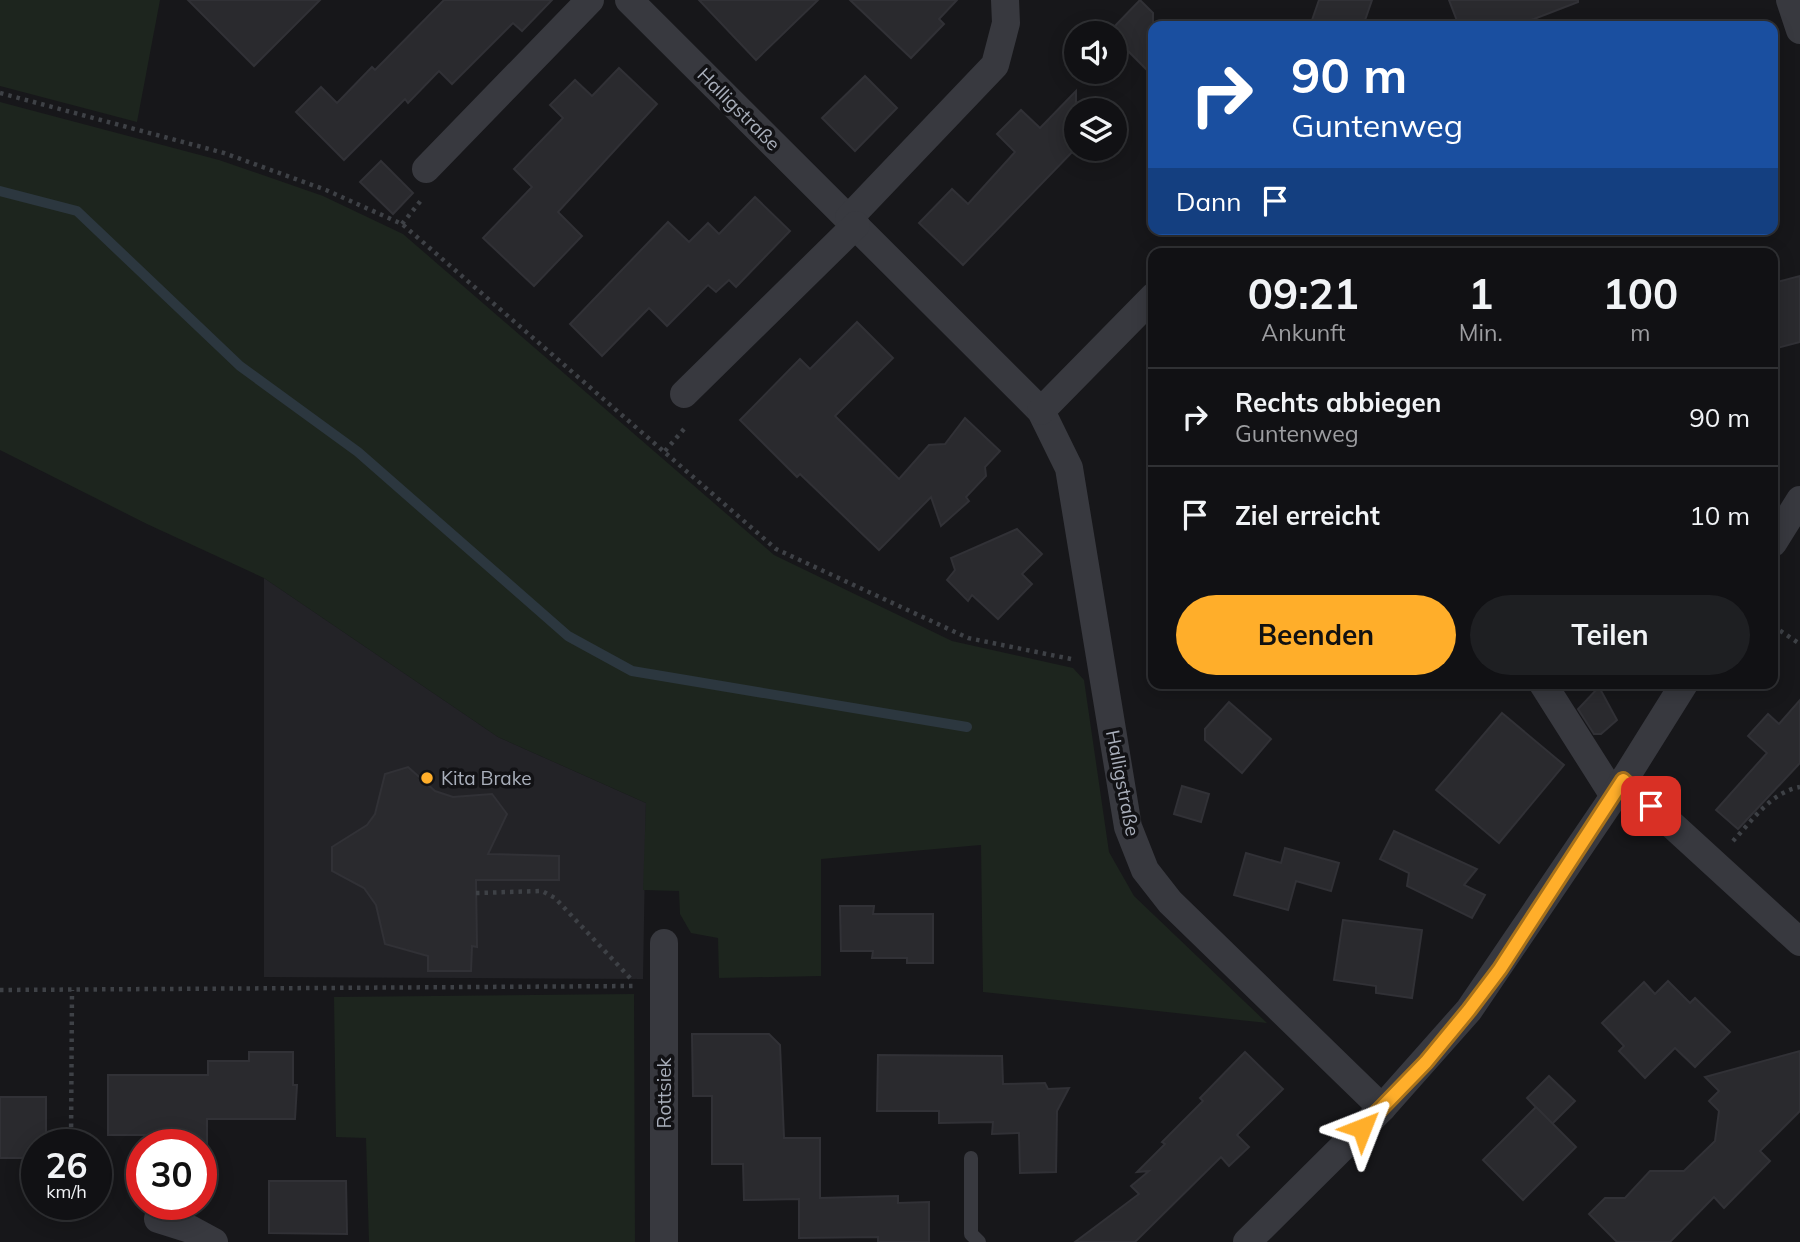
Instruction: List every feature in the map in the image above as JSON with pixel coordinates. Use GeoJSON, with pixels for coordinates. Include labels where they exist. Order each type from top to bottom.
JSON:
{"type":"FeatureCollection","features":[{"type":"Feature","properties":{"kind":"street"},"geometry":{"type":"LineString","coordinates":[[426,169],[590,0]]}},
{"type":"Feature","properties":{"kind":"street","name":"Halligstraße"},"geometry":{"type":"LineString","coordinates":[[629,0],[1041,411],[1069,468],[1128,827],[1145,870],[1170,902],[1382,1108]]}},
{"type":"Feature","properties":{"kind":"street"},"geometry":{"type":"LineString","coordinates":[[684,394],[852,222],[995,65],[1006,23],[1005,0]]}},
{"type":"Feature","properties":{"kind":"street"},"geometry":{"type":"LineString","coordinates":[[1790,0],[1800,30]]}},
{"type":"Feature","properties":{"kind":"street"},"geometry":{"type":"LineString","coordinates":[[1041,411],[1148,302]]}},
{"type":"Feature","properties":{"kind":"street"},"geometry":{"type":"LineString","coordinates":[[1778,535],[1800,500]]}},
{"type":"Feature","properties":{"kind":"street"},"geometry":{"type":"LineString","coordinates":[[1547,689],[1619,788],[1713,863],[1800,942]]}},
{"type":"Feature","properties":{"kind":"street"},"geometry":{"type":"LineString","coordinates":[[1247,1242],[1382,1108],[1477,1000],[1619,788],[1681,689]]}},
{"type":"Feature","properties":{"kind":"street","name":"Rottsiek"},"geometry":{"type":"LineString","coordinates":[[664,943],[664,1242]]}},
{"type":"Feature","properties":{"kind":"street"},"geometry":{"type":"LineString","coordinates":[[161,1220],[190,1229],[214,1242]]}},
{"type":"Feature","properties":{"kind":"lane"},"geometry":{"type":"LineString","coordinates":[[971,1158],[971,1234],[979,1242]]}},
{"type":"Feature","properties":{"kind":"path"},"geometry":{"type":"LineString","coordinates":[[0,93],[224,153],[326,190],[402,224],[776,550],[968,638],[1102,666]]}},
{"type":"Feature","properties":{"kind":"path"},"geometry":{"type":"LineString","coordinates":[[1778,629],[1800,644]]}},
{"type":"Feature","properties":{"kind":"path"},"geometry":{"type":"LineString","coordinates":[[1713,863],[1767,804],[1788,789],[1800,787]]}},
{"type":"Feature","properties":{"kind":"path"},"geometry":{"type":"LineString","coordinates":[[0,990],[637,986],[555,898],[542,891],[476,893]]}},
{"type":"Feature","properties":{"kind":"path"},"geometry":{"type":"LineString","coordinates":[[71,1129],[72,990]]}},
{"type":"Feature","properties":{"kind":"shaded area"},"geometry":{"type":"Polygon","coordinates":[[[0,0],[160,0],[137,122],[0,86],[0,0]]]}},
{"type":"Feature","properties":{"kind":"shaded area"},"geometry":{"type":"Polygon","coordinates":[[[0,102],[219,160],[323,196],[403,234],[774,555],[952,641],[1073,668],[1084,680],[1109,852],[1134,896],[1267,1023],[983,992],[981,845],[821,859],[821,976],[719,978],[718,938],[691,933],[680,914],[679,891],[643,890],[646,803],[498,737],[264,578],[147,524],[0,450],[0,102]]]}},
{"type":"Feature","properties":{"kind":"shaded area","name":"Kita Brake"},"geometry":{"type":"Polygon","coordinates":[[[264,578],[498,737],[646,803],[643,979],[264,977],[264,578]]]}},
{"type":"Feature","properties":{"kind":"shaded area"},"geometry":{"type":"Polygon","coordinates":[[[634,994],[635,1242],[369,1242],[366,1138],[336,1137],[334,997],[634,994]]]}},
{"type":"Feature","properties":{"kind":"building"},"geometry":{"type":"Polygon","coordinates":[[[188,0],[320,0],[254,66],[188,0]]]}},
{"type":"Feature","properties":{"kind":"building"},"geometry":{"type":"Polygon","coordinates":[[[444,0],[552,0],[522,31],[513,23],[452,84],[439,71],[408,103],[405,99],[344,160],[296,112],[321,87],[337,103],[372,67],[375,70],[444,0]]]}},
{"type":"Feature","properties":{"kind":"building"},"geometry":{"type":"Polygon","coordinates":[[[699,0],[818,0],[756,60],[699,0]]]}},
{"type":"Feature","properties":{"kind":"building"},"geometry":{"type":"Polygon","coordinates":[[[850,0],[957,0],[939,19],[944,24],[911,58],[850,0]]]}},
{"type":"Feature","properties":{"kind":"building"},"geometry":{"type":"Polygon","coordinates":[[[1140,0],[1153,13],[1153,21],[1148,21],[1148,71],[1127,50],[1127,21],[1120,21],[1140,0]]]}},
{"type":"Feature","properties":{"kind":"building"},"geometry":{"type":"Polygon","coordinates":[[[1319,0],[1372,0],[1365,21],[1312,21],[1319,0]]]}},
{"type":"Feature","properties":{"kind":"building"},"geometry":{"type":"Polygon","coordinates":[[[1449,0],[1578,0],[1529,21],[1457,21],[1449,0]]]}},
{"type":"Feature","properties":{"kind":"building"},"geometry":{"type":"Polygon","coordinates":[[[619,68],[657,104],[558,212],[582,236],[534,286],[483,238],[532,187],[514,169],[563,118],[550,105],[575,80],[592,96],[619,68]]]}},
{"type":"Feature","properties":{"kind":"building"},"geometry":{"type":"Polygon","coordinates":[[[865,76],[897,108],[855,151],[822,118],[865,76]]]}},
{"type":"Feature","properties":{"kind":"building"},"geometry":{"type":"Polygon","coordinates":[[[1064,103],[1064,160],[963,265],[919,223],[952,189],[968,204],[1015,152],[997,134],[1021,110],[1040,128],[1064,103]]]}},
{"type":"Feature","properties":{"kind":"building"},"geometry":{"type":"Polygon","coordinates":[[[381,161],[413,193],[393,214],[360,182],[381,161]]]}},
{"type":"Feature","properties":{"kind":"building"},"geometry":{"type":"Polygon","coordinates":[[[755,197],[790,231],[736,287],[729,280],[716,292],[708,285],[667,326],[649,308],[602,356],[570,324],[668,222],[689,242],[708,223],[719,234],[755,197]]]}},
{"type":"Feature","properties":{"kind":"building"},"geometry":{"type":"Polygon","coordinates":[[[1800,276],[1800,342],[1778,348],[1778,282],[1800,276]]]}},
{"type":"Feature","properties":{"kind":"building"},"geometry":{"type":"Polygon","coordinates":[[[857,322],[893,358],[835,416],[899,479],[929,445],[945,444],[965,418],[1000,451],[985,467],[986,476],[966,497],[969,501],[941,526],[931,497],[879,550],[800,474],[797,477],[740,420],[800,359],[810,369],[857,322]]]}},
{"type":"Feature","properties":{"kind":"building"},"geometry":{"type":"Polygon","coordinates":[[[1017,529],[1042,554],[1022,574],[1032,584],[998,619],[972,595],[968,601],[947,580],[955,570],[951,558],[1017,529]]]}},
{"type":"Feature","properties":{"kind":"building"},"geometry":{"type":"Polygon","coordinates":[[[1600,689],[1617,720],[1601,734],[1594,734],[1578,709],[1600,689]]]}},
{"type":"Feature","properties":{"kind":"building"},"geometry":{"type":"Polygon","coordinates":[[[1800,700],[1800,763],[1738,829],[1716,810],[1767,753],[1748,736],[1768,714],[1779,724],[1800,700]]]}},
{"type":"Feature","properties":{"kind":"building"},"geometry":{"type":"Polygon","coordinates":[[[1229,702],[1271,739],[1242,773],[1205,740],[1205,729],[1229,702]]]}},
{"type":"Feature","properties":{"kind":"building"},"geometry":{"type":"Polygon","coordinates":[[[1502,713],[1564,765],[1499,843],[1436,790],[1502,713]]]}},
{"type":"Feature","properties":{"kind":"building"},"geometry":{"type":"Polygon","coordinates":[[[408,767],[435,791],[453,797],[492,794],[507,814],[488,854],[559,856],[559,880],[476,880],[477,947],[472,946],[471,971],[428,971],[428,956],[385,944],[376,905],[364,888],[332,871],[332,847],[367,825],[375,814],[385,774],[408,767]]]}},
{"type":"Feature","properties":{"kind":"building"},"geometry":{"type":"Polygon","coordinates":[[[1182,786],[1209,794],[1201,822],[1174,814],[1182,786]]]}},
{"type":"Feature","properties":{"kind":"building"},"geometry":{"type":"Polygon","coordinates":[[[1394,831],[1477,869],[1464,885],[1485,895],[1472,918],[1407,886],[1409,873],[1380,859],[1394,831]]]}},
{"type":"Feature","properties":{"kind":"building"},"geometry":{"type":"Polygon","coordinates":[[[1285,848],[1339,863],[1331,891],[1296,881],[1288,910],[1234,895],[1246,853],[1281,863],[1285,848]]]}},
{"type":"Feature","properties":{"kind":"building"},"geometry":{"type":"Polygon","coordinates":[[[840,906],[874,906],[873,914],[933,914],[933,963],[907,963],[907,958],[872,958],[873,951],[841,951],[840,906]]]}},
{"type":"Feature","properties":{"kind":"building"},"geometry":{"type":"Polygon","coordinates":[[[1343,920],[1422,930],[1412,998],[1376,993],[1376,986],[1334,980],[1343,920]]]}},
{"type":"Feature","properties":{"kind":"building"},"geometry":{"type":"Polygon","coordinates":[[[1668,981],[1690,1003],[1695,998],[1730,1032],[1695,1067],[1675,1048],[1645,1078],[1619,1051],[1624,1046],[1602,1023],[1644,982],[1655,994],[1668,981]]]}},
{"type":"Feature","properties":{"kind":"building"},"geometry":{"type":"Polygon","coordinates":[[[692,1034],[769,1034],[780,1045],[784,1138],[820,1138],[820,1198],[898,1196],[898,1203],[929,1202],[929,1242],[878,1242],[878,1237],[799,1238],[799,1199],[744,1200],[743,1164],[712,1164],[712,1096],[693,1096],[692,1034]]]}},
{"type":"Feature","properties":{"kind":"building"},"geometry":{"type":"Polygon","coordinates":[[[1800,1051],[1800,1111],[1760,1151],[1770,1161],[1724,1208],[1714,1197],[1670,1242],[1617,1242],[1589,1214],[1605,1198],[1625,1198],[1650,1171],[1684,1171],[1715,1141],[1719,1111],[1709,1101],[1719,1091],[1705,1077],[1800,1051]]]}},
{"type":"Feature","properties":{"kind":"building"},"geometry":{"type":"Polygon","coordinates":[[[249,1052],[293,1052],[293,1085],[297,1085],[295,1119],[207,1119],[207,1129],[126,1129],[126,1135],[112,1135],[112,1129],[108,1129],[108,1075],[208,1075],[208,1061],[249,1061],[249,1052]]]}},
{"type":"Feature","properties":{"kind":"building"},"geometry":{"type":"Polygon","coordinates":[[[1245,1052],[1283,1089],[1237,1135],[1249,1147],[1229,1166],[1221,1157],[1135,1242],[1075,1242],[1139,1194],[1131,1186],[1149,1171],[1137,1172],[1165,1144],[1162,1142],[1203,1101],[1200,1098],[1245,1052]]]}},
{"type":"Feature","properties":{"kind":"building"},"geometry":{"type":"Polygon","coordinates":[[[878,1055],[1002,1056],[1003,1084],[1045,1083],[1048,1089],[1069,1088],[1057,1111],[1056,1172],[1020,1173],[1019,1133],[992,1134],[993,1122],[939,1123],[939,1111],[877,1111],[878,1055]]]}},
{"type":"Feature","properties":{"kind":"building"},"geometry":{"type":"Polygon","coordinates":[[[1549,1076],[1575,1101],[1552,1124],[1527,1098],[1549,1076]]]}},
{"type":"Feature","properties":{"kind":"building"},"geometry":{"type":"Polygon","coordinates":[[[0,1097],[46,1097],[46,1129],[21,1129],[21,1158],[0,1158],[0,1097]]]}},
{"type":"Feature","properties":{"kind":"building"},"geometry":{"type":"Polygon","coordinates":[[[1536,1107],[1576,1147],[1523,1200],[1483,1160],[1536,1107]]]}},
{"type":"Feature","properties":{"kind":"building"},"geometry":{"type":"Polygon","coordinates":[[[269,1181],[346,1181],[347,1234],[269,1233],[269,1181]]]}},
{"type":"Feature","properties":{"kind":"waterway"},"geometry":{"type":"LineString","coordinates":[[0,191],[77,211],[240,366],[358,452],[568,636],[632,671],[967,727]]}},
{"type":"Feature","properties":{"kind":"place","name":"Kita Brake"},"geometry":{"type":"Point","coordinates":[427,778]}},
{"type":"Feature","properties":{"kind":"route"},"geometry":{"type":"LineString","coordinates":[[1362,1128],[1426,1062],[1500,969],[1623,780],[1651,806]]}}]}
